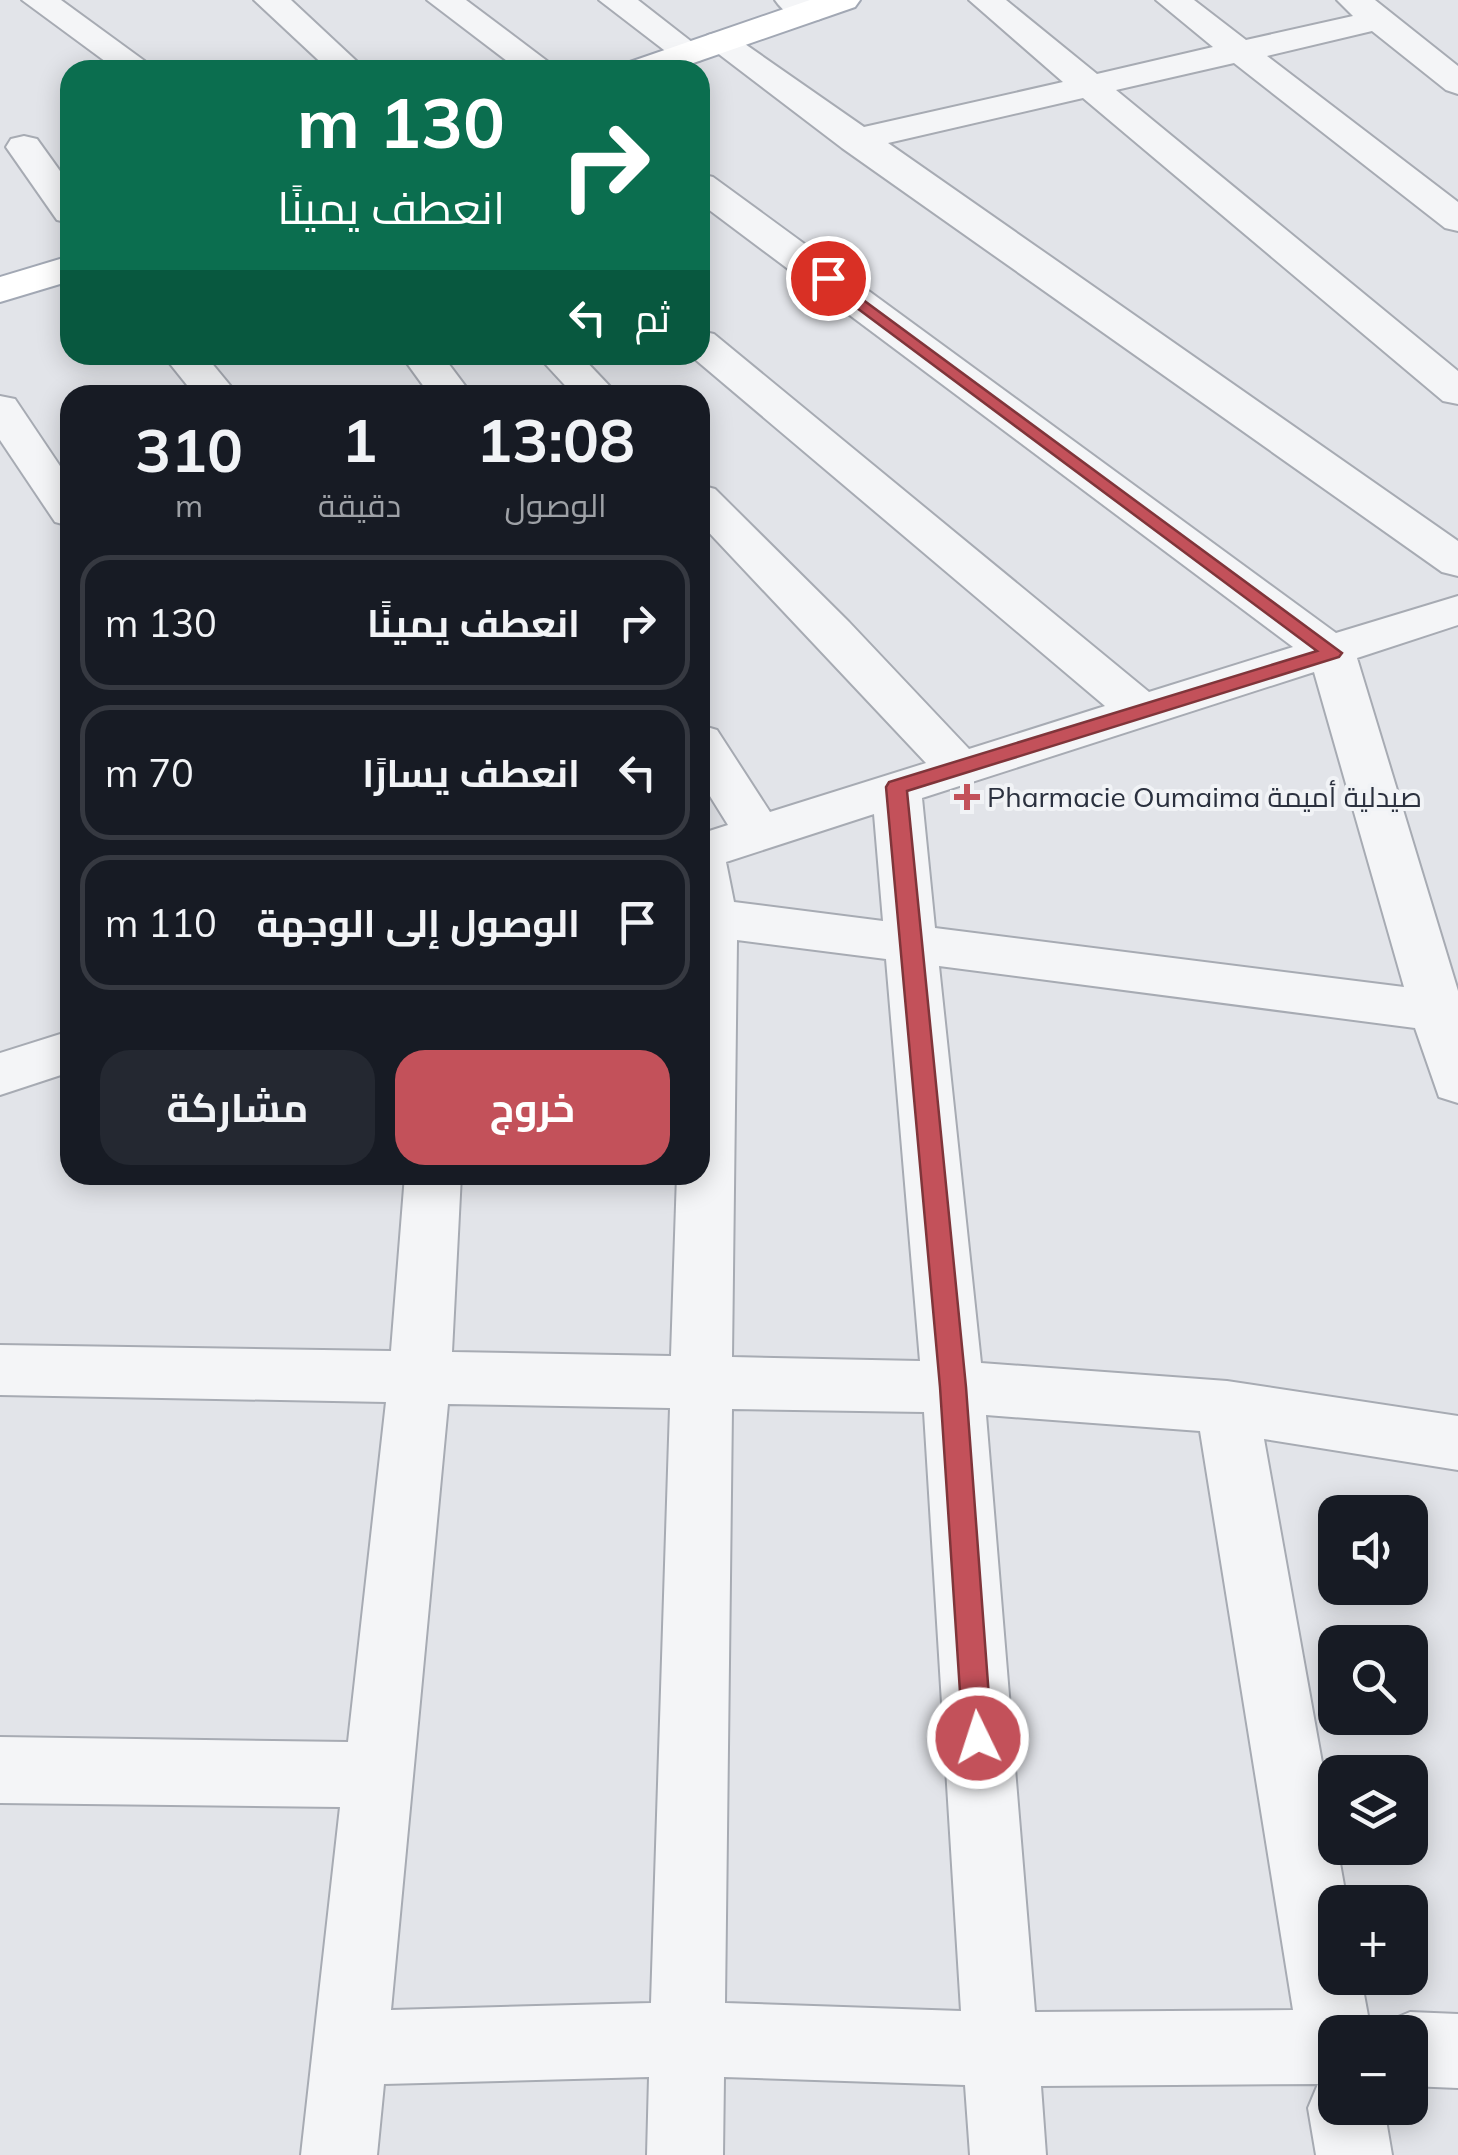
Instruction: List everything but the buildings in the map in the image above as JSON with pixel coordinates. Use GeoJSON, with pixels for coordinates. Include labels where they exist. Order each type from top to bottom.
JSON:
{"type":"FeatureCollection","features":[{"type":"Feature","properties":{"kind":"main road"},"geometry":{"type":"LineString","coordinates":[[669,60],[800,6],[843,0]]}},
{"type":"Feature","properties":{"kind":"main road"},"geometry":{"type":"LineString","coordinates":[[0,290],[60,271]]}},
{"type":"Feature","properties":{"kind":"street"},"geometry":{"type":"LineString","coordinates":[[38,0],[125,60]]}},
{"type":"Feature","properties":{"kind":"street"},"geometry":{"type":"LineString","coordinates":[[271,0],[338,60]]}},
{"type":"Feature","properties":{"kind":"street"},"geometry":{"type":"LineString","coordinates":[[444,0],[528,60]]}},
{"type":"Feature","properties":{"kind":"street"},"geometry":{"type":"LineString","coordinates":[[616,0],[704,48],[855,140],[1458,562]]}},
{"type":"Feature","properties":{"kind":"street"},"geometry":{"type":"LineString","coordinates":[[986,0],[1458,392]]}},
{"type":"Feature","properties":{"kind":"street"},"geometry":{"type":"LineString","coordinates":[[1173,0],[1458,220]]}},
{"type":"Feature","properties":{"kind":"street"},"geometry":{"type":"LineString","coordinates":[[855,140],[1245,52],[1366,10],[1458,83]]}},
{"type":"Feature","properties":{"kind":"street"},"geometry":{"type":"LineString","coordinates":[[24,147],[60,198]]}},
{"type":"Feature","properties":{"kind":"street"},"geometry":{"type":"LineString","coordinates":[[710,192],[1332,653],[1449,1013],[1458,1082]]}},
{"type":"Feature","properties":{"kind":"street"},"geometry":{"type":"LineString","coordinates":[[710,352],[1140,711]]}},
{"type":"Feature","properties":{"kind":"street"},"geometry":{"type":"LineString","coordinates":[[192,365],[209,385]]}},
{"type":"Feature","properties":{"kind":"street"},"geometry":{"type":"LineString","coordinates":[[567,365],[587,385]]}},
{"type":"Feature","properties":{"kind":"street"},"geometry":{"type":"LineString","coordinates":[[0,408],[60,498]]}},
{"type":"Feature","properties":{"kind":"street"},"geometry":{"type":"LineString","coordinates":[[710,508],[833,632],[959,768]]}},
{"type":"Feature","properties":{"kind":"street"},"geometry":{"type":"LineString","coordinates":[[710,871],[758,832],[1458,610]]}},
{"type":"Feature","properties":{"kind":"street"},"geometry":{"type":"LineString","coordinates":[[710,757],[758,832]]}},
{"type":"Feature","properties":{"kind":"street"},"geometry":{"type":"LineString","coordinates":[[896,787],[953,1387],[1008,2155]]}},
{"type":"Feature","properties":{"kind":"street"},"geometry":{"type":"LineString","coordinates":[[710,878],[912,945],[1449,1013]]}},
{"type":"Feature","properties":{"kind":"street"},"geometry":{"type":"LineString","coordinates":[[0,1074],[60,1054]]}},
{"type":"Feature","properties":{"kind":"street"},"geometry":{"type":"LineString","coordinates":[[339,2155],[420,1376],[432,1185]]}},
{"type":"Feature","properties":{"kind":"street"},"geometry":{"type":"LineString","coordinates":[[685,2155],[700,1185]]}},
{"type":"Feature","properties":{"kind":"street"},"geometry":{"type":"LineString","coordinates":[[0,1370],[953,1387],[1227,1407],[1458,1443]]}},
{"type":"Feature","properties":{"kind":"street"},"geometry":{"type":"LineString","coordinates":[[1227,1407],[1330,2015]]}},
{"type":"Feature","properties":{"kind":"street"},"geometry":{"type":"LineString","coordinates":[[0,1770],[378,1775]]}},
{"type":"Feature","properties":{"kind":"street"},"geometry":{"type":"LineString","coordinates":[[350,2048],[686,2039],[999,2049],[1318,2044]]}},
{"type":"Feature","properties":{"kind":"street"},"geometry":{"type":"LineString","coordinates":[[1428,2050],[1458,2051]]}},
{"type":"Feature","properties":{"kind":"street"},"geometry":{"type":"LineString","coordinates":[[1349,2125],[1354,2155]]}},
{"type":"Feature","properties":{"kind":"place","name":"Pharmacie Oumaima صيدلية أميمة"},"geometry":{"type":"Point","coordinates":[967,797]}},
{"type":"Feature","properties":{"kind":"route"},"geometry":{"type":"LineString","coordinates":[[828,278],[1332,653],[896,787],[953,1387],[978,1738]]}}]}
